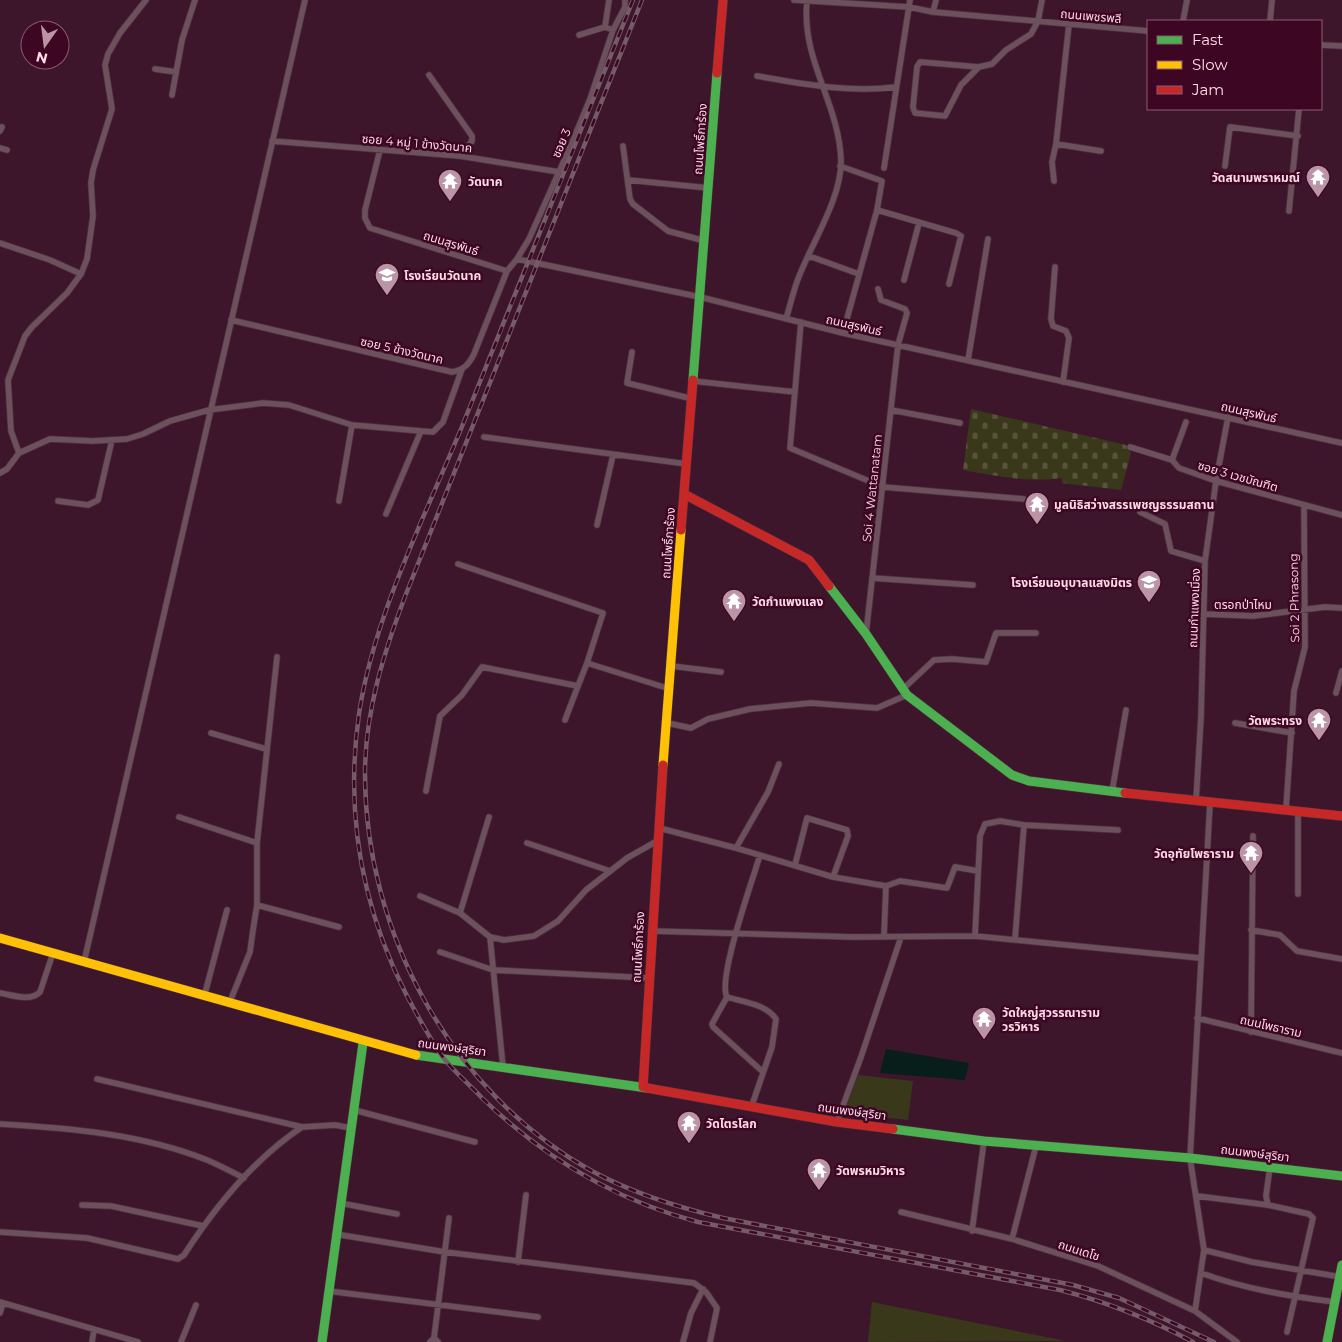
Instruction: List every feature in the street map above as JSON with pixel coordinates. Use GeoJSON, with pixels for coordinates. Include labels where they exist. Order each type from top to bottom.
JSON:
{"type":"FeatureCollection","features":[{"type":"Feature","properties":{"kind":"street"},"geometry":{"type":"LineString","coordinates":[[172,95],[182,40],[195,0]]}},
{"type":"Feature","properties":{"kind":"street"},"geometry":{"type":"LineString","coordinates":[[84,962],[305,0]]}},
{"type":"Feature","properties":{"kind":"street"},"geometry":{"type":"LineString","coordinates":[[605,27],[609,0]]}},
{"type":"Feature","properties":{"kind":"street","name":"ซอย 3"},"geometry":{"type":"LineString","coordinates":[[517,258],[529,239],[590,98],[613,30],[625,7],[625,0]]}},
{"type":"Feature","properties":{"kind":"street","name":"ถนนโพธิ์การ้อง"},"geometry":{"type":"LineString","coordinates":[[643,1087],[657,841],[723,0]]}},
{"type":"Feature","properties":{"kind":"street","name":"ถนนเพชรพลี"},"geometry":{"type":"LineString","coordinates":[[794,0],[908,7],[933,12],[1147,31]]}},
{"type":"Feature","properties":{"kind":"street"},"geometry":{"type":"LineString","coordinates":[[884,168],[910,0]]}},
{"type":"Feature","properties":{"kind":"street"},"geometry":{"type":"LineString","coordinates":[[933,12],[936,0]]}},
{"type":"Feature","properties":{"kind":"street"},"geometry":{"type":"LineString","coordinates":[[979,67],[961,85],[945,116],[915,113],[913,107],[917,67],[920,62],[979,67],[992,64],[1006,50],[1028,36],[1038,21],[1042,0]]}},
{"type":"Feature","properties":{"kind":"street"},"geometry":{"type":"LineString","coordinates":[[1184,20],[1186,0]]}},
{"type":"Feature","properties":{"kind":"street"},"geometry":{"type":"LineString","coordinates":[[1270,20],[1272,0]]}},
{"type":"Feature","properties":{"kind":"street"},"geometry":{"type":"LineString","coordinates":[[18,453],[11,431],[8,394],[11,372],[25,336],[67,293],[81,274],[90,246],[93,216],[91,183],[93,170],[112,109],[105,65],[108,54],[120,33],[143,1]]}},
{"type":"Feature","properties":{"kind":"street"},"geometry":{"type":"LineString","coordinates":[[786,319],[798,278],[833,200],[840,166],[835,122],[808,46],[805,22],[807,1]]}},
{"type":"Feature","properties":{"kind":"street"},"geometry":{"type":"LineString","coordinates":[[1054,181],[1052,162],[1056,144],[1069,24]]}},
{"type":"Feature","properties":{"kind":"street"},"geometry":{"type":"LineString","coordinates":[[579,35],[605,27],[613,30]]}},
{"type":"Feature","properties":{"kind":"street"},"geometry":{"type":"LineString","coordinates":[[1322,46],[1342,46]]}},
{"type":"Feature","properties":{"kind":"street"},"geometry":{"type":"LineString","coordinates":[[155,69],[176,72]]}},
{"type":"Feature","properties":{"kind":"street"},"geometry":{"type":"LineString","coordinates":[[429,76],[472,136],[472,141],[460,156]]}},
{"type":"Feature","properties":{"kind":"street"},"geometry":{"type":"LineString","coordinates":[[757,76],[823,88],[871,91],[896,87]]}},
{"type":"Feature","properties":{"kind":"street"},"geometry":{"type":"LineString","coordinates":[[1289,211],[1298,136],[1299,110]]}},
{"type":"Feature","properties":{"kind":"street"},"geometry":{"type":"LineString","coordinates":[[1226,166],[1230,127],[1298,136]]}},
{"type":"Feature","properties":{"kind":"street","name":"ซอย 4 หมู่ 1 ข้างวัดนาค"},"geometry":{"type":"LineString","coordinates":[[272,141],[460,156],[559,172]]}},
{"type":"Feature","properties":{"kind":"street"},"geometry":{"type":"LineString","coordinates":[[1056,144],[1101,151]]}},
{"type":"Feature","properties":{"kind":"street"},"geometry":{"type":"LineString","coordinates":[[623,146],[630,199],[638,208],[668,231],[704,241]]}},
{"type":"Feature","properties":{"kind":"street"},"geometry":{"type":"LineString","coordinates":[[0,148],[7,150]]}},
{"type":"Feature","properties":{"kind":"street","name":"ถนนสุรพันธ์"},"geometry":{"type":"LineString","coordinates":[[380,150],[365,210],[365,218],[370,228],[507,271]]}},
{"type":"Feature","properties":{"kind":"street"},"geometry":{"type":"LineString","coordinates":[[840,166],[882,181],[877,210],[843,333]]}},
{"type":"Feature","properties":{"kind":"street"},"geometry":{"type":"LineString","coordinates":[[628,180],[709,188]]}},
{"type":"Feature","properties":{"kind":"street"},"geometry":{"type":"LineString","coordinates":[[877,210],[961,236],[949,284]]}},
{"type":"Feature","properties":{"kind":"street"},"geometry":{"type":"LineString","coordinates":[[904,280],[920,222]]}},
{"type":"Feature","properties":{"kind":"street"},"geometry":{"type":"LineString","coordinates":[[968,360],[988,239]]}},
{"type":"Feature","properties":{"kind":"street"},"geometry":{"type":"LineString","coordinates":[[0,243],[50,260],[81,274]]}},
{"type":"Feature","properties":{"kind":"street"},"geometry":{"type":"LineString","coordinates":[[809,256],[859,274]]}},
{"type":"Feature","properties":{"kind":"street"},"geometry":{"type":"LineString","coordinates":[[0,473],[7,469],[18,453],[50,440],[112,440],[143,434],[170,421],[211,410],[263,403],[289,405],[352,425],[433,432],[443,422],[462,369],[470,362],[474,354],[507,271],[517,258]]}},
{"type":"Feature","properties":{"kind":"street","name":"ถนนสุรพันธ์"},"geometry":{"type":"LineString","coordinates":[[517,258],[700,297],[843,333],[1342,443]]}},
{"type":"Feature","properties":{"kind":"street"},"geometry":{"type":"LineString","coordinates":[[1055,267],[1051,319],[1053,326],[1066,331],[1069,338],[1063,382]]}},
{"type":"Feature","properties":{"kind":"street","name":"Soi 4 Wattanatam"},"geometry":{"type":"LineString","coordinates":[[866,634],[898,345],[907,311],[880,300],[878,290]]}},
{"type":"Feature","properties":{"kind":"street","name":"ซอย 5 ข้างวัดนาค"},"geometry":{"type":"LineString","coordinates":[[232,320],[452,372],[462,369]]}},
{"type":"Feature","properties":{"kind":"street"},"geometry":{"type":"LineString","coordinates":[[801,322],[790,448],[883,487],[1024,499]]}},
{"type":"Feature","properties":{"kind":"street"},"geometry":{"type":"LineString","coordinates":[[632,352],[627,383],[692,399]]}},
{"type":"Feature","properties":{"kind":"street"},"geometry":{"type":"LineString","coordinates":[[693,381],[795,392]]}},
{"type":"Feature","properties":{"kind":"street"},"geometry":{"type":"LineString","coordinates":[[891,410],[960,423]]}},
{"type":"Feature","properties":{"kind":"street","name":"ถนนกำแพงเมี่อง"},"geometry":{"type":"LineString","coordinates":[[1196,801],[1201,717],[1205,561],[1216,481],[1228,418]]}},
{"type":"Feature","properties":{"kind":"street"},"geometry":{"type":"LineString","coordinates":[[1172,460],[1186,422]]}},
{"type":"Feature","properties":{"kind":"street"},"geometry":{"type":"LineString","coordinates":[[339,501],[352,425]]}},
{"type":"Feature","properties":{"kind":"street"},"geometry":{"type":"LineString","coordinates":[[386,514],[421,431]]}},
{"type":"Feature","properties":{"kind":"street"},"geometry":{"type":"LineString","coordinates":[[484,437],[687,464]]}},
{"type":"Feature","properties":{"kind":"street"},"geometry":{"type":"LineString","coordinates":[[58,500],[88,505],[98,500],[112,440]]}},
{"type":"Feature","properties":{"kind":"street","name":"ซอย 3 เวชบัณฑิต"},"geometry":{"type":"LineString","coordinates":[[1130,447],[1172,460],[1179,468],[1216,481],[1342,514]]}},
{"type":"Feature","properties":{"kind":"street"},"geometry":{"type":"LineString","coordinates":[[597,525],[613,455]]}},
{"type":"Feature","properties":{"kind":"street"},"geometry":{"type":"LineString","coordinates":[[684,494],[809,560],[866,634],[905,692],[1012,775],[1029,781],[1112,792],[1342,816]]}},
{"type":"Feature","properties":{"kind":"street","name":"Soi 2 Phrasong"},"geometry":{"type":"LineString","coordinates":[[1286,810],[1294,691],[1305,647],[1303,610],[1304,505]]}},
{"type":"Feature","properties":{"kind":"street"},"geometry":{"type":"LineString","coordinates":[[1140,512],[1165,524],[1171,551],[1205,561]]}},
{"type":"Feature","properties":{"kind":"street"},"geometry":{"type":"LineString","coordinates":[[458,564],[602,613],[587,663],[565,720]]}},
{"type":"Feature","properties":{"kind":"street"},"geometry":{"type":"LineString","coordinates":[[872,578],[972,585]]}},
{"type":"Feature","properties":{"kind":"street","name":"ตรอกป่าไหม"},"geometry":{"type":"LineString","coordinates":[[1203,614],[1253,616],[1325,607],[1342,608]]}},
{"type":"Feature","properties":{"kind":"street"},"geometry":{"type":"LineString","coordinates":[[667,723],[691,728],[708,719],[750,709],[811,703],[877,708],[905,692],[934,660],[946,658],[986,662],[996,633],[1036,633]]}},
{"type":"Feature","properties":{"kind":"street"},"geometry":{"type":"LineString","coordinates":[[229,1004],[250,952],[256,905],[256,843],[277,657]]}},
{"type":"Feature","properties":{"kind":"street"},"geometry":{"type":"LineString","coordinates":[[587,663],[670,689]]}},
{"type":"Feature","properties":{"kind":"street"},"geometry":{"type":"LineString","coordinates":[[671,666],[721,672]]}},
{"type":"Feature","properties":{"kind":"street"},"geometry":{"type":"LineString","coordinates":[[426,792],[440,716],[462,695],[482,667],[578,686]]}},
{"type":"Feature","properties":{"kind":"street"},"geometry":{"type":"LineString","coordinates":[[1336,693],[1342,671]]}},
{"type":"Feature","properties":{"kind":"street"},"geometry":{"type":"LineString","coordinates":[[1112,792],[1126,710]]}},
{"type":"Feature","properties":{"kind":"street"},"geometry":{"type":"LineString","coordinates":[[1235,723],[1292,733]]}},
{"type":"Feature","properties":{"kind":"street"},"geometry":{"type":"LineString","coordinates":[[211,733],[266,749]]}},
{"type":"Feature","properties":{"kind":"street"},"geometry":{"type":"LineString","coordinates":[[736,848],[768,792],[779,764]]}},
{"type":"Feature","properties":{"kind":"street"},"geometry":{"type":"LineString","coordinates":[[1195,1311],[1204,1250],[1190,1158],[1196,1018],[1210,803]]}},
{"type":"Feature","properties":{"kind":"street"},"geometry":{"type":"LineString","coordinates":[[1298,812],[1298,894]]}},
{"type":"Feature","properties":{"kind":"street"},"geometry":{"type":"LineString","coordinates":[[179,817],[256,843]]}},
{"type":"Feature","properties":{"kind":"street"},"geometry":{"type":"LineString","coordinates":[[460,913],[489,817]]}},
{"type":"Feature","properties":{"kind":"street"},"geometry":{"type":"LineString","coordinates":[[795,865],[806,820],[810,818],[830,824],[847,830],[849,833],[834,877]]}},
{"type":"Feature","properties":{"kind":"street"},"geometry":{"type":"LineString","coordinates":[[975,936],[980,836],[985,824],[1000,821],[1118,830]]}},
{"type":"Feature","properties":{"kind":"street"},"geometry":{"type":"LineString","coordinates":[[1015,939],[1024,824]]}},
{"type":"Feature","properties":{"kind":"street"},"geometry":{"type":"LineString","coordinates":[[659,828],[736,848],[834,877],[886,886],[900,881],[947,888],[954,867],[978,871]]}},
{"type":"Feature","properties":{"kind":"street"},"geometry":{"type":"LineString","coordinates":[[1251,1032],[1252,836]]}},
{"type":"Feature","properties":{"kind":"street"},"geometry":{"type":"LineString","coordinates":[[420,896],[460,913],[490,937],[504,940],[534,936],[558,921],[586,890],[610,871],[627,858],[657,841]]}},
{"type":"Feature","properties":{"kind":"street"},"geometry":{"type":"LineString","coordinates":[[527,843],[610,871]]}},
{"type":"Feature","properties":{"kind":"street"},"geometry":{"type":"LineString","coordinates":[[760,856],[726,974],[725,991],[727,997],[712,1024],[763,1072]]}},
{"type":"Feature","properties":{"kind":"street"},"geometry":{"type":"LineString","coordinates":[[884,936],[886,886]]}},
{"type":"Feature","properties":{"kind":"street"},"geometry":{"type":"LineString","coordinates":[[256,905],[339,927]]}},
{"type":"Feature","properties":{"kind":"street"},"geometry":{"type":"LineString","coordinates":[[204,997],[227,910]]}},
{"type":"Feature","properties":{"kind":"street"},"geometry":{"type":"LineString","coordinates":[[1251,930],[1280,935],[1297,951],[1342,959]]}},
{"type":"Feature","properties":{"kind":"street"},"geometry":{"type":"LineString","coordinates":[[651,931],[853,937],[975,936],[1200,958]]}},
{"type":"Feature","properties":{"kind":"street"},"geometry":{"type":"LineString","coordinates":[[490,937],[503,1066]]}},
{"type":"Feature","properties":{"kind":"street"},"geometry":{"type":"LineString","coordinates":[[837,1122],[861,1058],[901,937]]}},
{"type":"Feature","properties":{"kind":"street","name":"ถนนพงษ์สุริยา"},"geometry":{"type":"LineString","coordinates":[[0,938],[408,1054],[643,1087],[837,1122],[984,1141],[1190,1158],[1342,1176]]}},
{"type":"Feature","properties":{"kind":"street"},"geometry":{"type":"LineString","coordinates":[[440,952],[492,970],[648,978]]}},
{"type":"Feature","properties":{"kind":"street"},"geometry":{"type":"LineString","coordinates":[[0,993],[26,998],[37,996],[53,953]]}},
{"type":"Feature","properties":{"kind":"street"},"geometry":{"type":"LineString","coordinates":[[727,997],[758,1006],[772,1014],[776,1019],[772,1047],[751,1108]]}},
{"type":"Feature","properties":{"kind":"street","name":"ถนนโพธาราม"},"geometry":{"type":"LineString","coordinates":[[1196,1018],[1342,1053]]}},
{"type":"Feature","properties":{"kind":"street"},"geometry":{"type":"LineString","coordinates":[[322,1342],[335,1234],[363,1042]]}},
{"type":"Feature","properties":{"kind":"street"},"geometry":{"type":"LineString","coordinates":[[97,1079],[302,1127],[335,1124],[351,1128]]}},
{"type":"Feature","properties":{"kind":"street"},"geometry":{"type":"LineString","coordinates":[[354,1110],[475,1142]]}},
{"type":"Feature","properties":{"kind":"street"},"geometry":{"type":"LineString","coordinates":[[0,1124],[66,1129],[132,1139],[206,1160],[244,1178]]}},
{"type":"Feature","properties":{"kind":"street"},"geometry":{"type":"LineString","coordinates":[[0,1232],[87,1238],[178,1258],[184,1255],[203,1226],[244,1178],[279,1144],[302,1127]]}},
{"type":"Feature","properties":{"kind":"street"},"geometry":{"type":"LineString","coordinates":[[972,1230],[984,1141]]}},
{"type":"Feature","properties":{"kind":"street"},"geometry":{"type":"LineString","coordinates":[[1012,1239],[1036,1146]]}},
{"type":"Feature","properties":{"kind":"street"},"geometry":{"type":"LineString","coordinates":[[1268,1205],[1266,1196],[1270,1168]]}},
{"type":"Feature","properties":{"kind":"street"},"geometry":{"type":"LineString","coordinates":[[518,1262],[526,1195]]}},
{"type":"Feature","properties":{"kind":"street"},"geometry":{"type":"LineString","coordinates":[[1197,1196],[1268,1205],[1312,1216],[1313,1221],[1287,1332]]}},
{"type":"Feature","properties":{"kind":"street"},"geometry":{"type":"LineString","coordinates":[[340,1203],[397,1214]]}},
{"type":"Feature","properties":{"kind":"street"},"geometry":{"type":"LineString","coordinates":[[82,1206],[111,1206],[203,1226]]}},
{"type":"Feature","properties":{"kind":"street","name":"ถนนเดโช"},"geometry":{"type":"LineString","coordinates":[[901,1212],[1012,1239],[1098,1266],[1195,1311],[1237,1342]]}},
{"type":"Feature","properties":{"kind":"street"},"geometry":{"type":"LineString","coordinates":[[434,1341],[449,1218]]}},
{"type":"Feature","properties":{"kind":"street"},"geometry":{"type":"LineString","coordinates":[[335,1234],[518,1262],[688,1282],[703,1289],[711,1297],[717,1311],[710,1342]]}},
{"type":"Feature","properties":{"kind":"street"},"geometry":{"type":"LineString","coordinates":[[1204,1250],[1252,1262],[1341,1277]]}},
{"type":"Feature","properties":{"kind":"street"},"geometry":{"type":"LineString","coordinates":[[1327,1342],[1342,1265]]}},
{"type":"Feature","properties":{"kind":"street"},"geometry":{"type":"LineString","coordinates":[[1201,1273],[1240,1287],[1335,1302]]}},
{"type":"Feature","properties":{"kind":"street"},"geometry":{"type":"LineString","coordinates":[[683,1342],[691,1313],[703,1289]]}},
{"type":"Feature","properties":{"kind":"street"},"geometry":{"type":"LineString","coordinates":[[328,1291],[538,1316]]}},
{"type":"Feature","properties":{"kind":"street"},"geometry":{"type":"LineString","coordinates":[[0,1312],[1,1302],[138,1342]]}},
{"type":"Feature","properties":{"kind":"street"},"geometry":{"type":"LineString","coordinates":[[181,1342],[196,1305]]}},
{"type":"Feature","properties":{"kind":"street"},"geometry":{"type":"LineString","coordinates":[[92,1342],[94,1330]]}},
{"type":"Feature","properties":{"kind":"green space"},"geometry":{"type":"Polygon","coordinates":[[[971,409],[1126,445],[1131,453],[1121,490],[1062,483],[1062,478],[1024,479],[963,470],[971,409]]]}},
{"type":"Feature","properties":{"kind":"green space"},"geometry":{"type":"Polygon","coordinates":[[[858,1075],[913,1081],[908,1120],[844,1113],[858,1075]]]}},
{"type":"Feature","properties":{"kind":"green space"},"geometry":{"type":"Polygon","coordinates":[[[872,1302],[1066,1341],[868,1342],[872,1302]]]}},
{"type":"Feature","properties":{"kind":"shaded area"},"geometry":{"type":"Polygon","coordinates":[[[886,1049],[969,1063],[965,1080],[880,1073],[886,1049]]]}},
{"type":"Feature","properties":{"kind":"railway"},"geometry":{"type":"LineString","coordinates":[[633,0],[461,429],[401,569],[366,678],[359,714],[355,751],[354,787],[356,822],[360,857],[368,892],[390,960],[427,1033],[442,1056],[456,1072],[482,1098],[530,1140],[582,1174],[610,1189],[667,1213],[698,1222],[1060,1290],[1128,1312],[1193,1342]]}},
{"type":"Feature","properties":{"kind":"railway"},"geometry":{"type":"LineString","coordinates":[[642,0],[406,594],[377,682],[368,727],[366,751],[365,774],[369,833],[381,892],[400,948],[425,1002],[458,1052],[496,1097],[540,1137],[590,1170],[622,1186],[688,1209],[723,1218],[1073,1285],[1119,1298],[1214,1342]]}},
{"type":"Feature","properties":{"kind":"traffic: fast"},"geometry":{"type":"LineString","coordinates":[[693,380],[717,73]]}},
{"type":"Feature","properties":{"kind":"traffic: fast"},"geometry":{"type":"LineString","coordinates":[[829,586],[866,634],[907,695],[1012,775],[1029,781],[1125,793]]}},
{"type":"Feature","properties":{"kind":"traffic: fast"},"geometry":{"type":"LineString","coordinates":[[322,1342],[363,1043]]}},
{"type":"Feature","properties":{"kind":"traffic: fast"},"geometry":{"type":"LineString","coordinates":[[416,1055],[647,1088]]}},
{"type":"Feature","properties":{"kind":"traffic: fast"},"geometry":{"type":"LineString","coordinates":[[893,1129],[984,1141],[1190,1158],[1342,1176]]}},
{"type":"Feature","properties":{"kind":"traffic: fast"},"geometry":{"type":"LineString","coordinates":[[1327,1342],[1342,1265]]}},
{"type":"Feature","properties":{"kind":"traffic: slow"},"geometry":{"type":"LineString","coordinates":[[663,765],[681,530]]}},
{"type":"Feature","properties":{"kind":"traffic: slow"},"geometry":{"type":"LineString","coordinates":[[0,938],[416,1055]]}},
{"type":"Feature","properties":{"kind":"traffic: jam"},"geometry":{"type":"LineString","coordinates":[[717,73],[723,0]]}},
{"type":"Feature","properties":{"kind":"traffic: jam"},"geometry":{"type":"LineString","coordinates":[[681,530],[693,380]]}},
{"type":"Feature","properties":{"kind":"traffic: jam"},"geometry":{"type":"LineString","coordinates":[[684,494],[809,560],[829,586]]}},
{"type":"Feature","properties":{"kind":"traffic: jam"},"geometry":{"type":"LineString","coordinates":[[643,1087],[663,765]]}},
{"type":"Feature","properties":{"kind":"traffic: jam"},"geometry":{"type":"LineString","coordinates":[[1125,793],[1342,816]]}},
{"type":"Feature","properties":{"kind":"traffic: jam"},"geometry":{"type":"LineString","coordinates":[[647,1088],[837,1122],[893,1129]]}},
{"type":"Feature","properties":{"kind":"place","name":"วัดสนามพราหมณ์"},"geometry":{"type":"Point","coordinates":[1318,198]}},
{"type":"Feature","properties":{"kind":"place","name":"วัดนาค"},"geometry":{"type":"Point","coordinates":[450,202]}},
{"type":"Feature","properties":{"kind":"place","name":"โรงเรียนวัดนาค"},"geometry":{"type":"Point","coordinates":[387,296]}},
{"type":"Feature","properties":{"kind":"place","name":"มูลนิธิสว่างสรรเพชญธรรมสถาน"},"geometry":{"type":"Point","coordinates":[1037,525]}},
{"type":"Feature","properties":{"kind":"place","name":"โรงเรียนอนุบาลแสงมิตร"},"geometry":{"type":"Point","coordinates":[1149,603]}},
{"type":"Feature","properties":{"kind":"place","name":"วัดกำแพงแลง"},"geometry":{"type":"Point","coordinates":[734,622]}},
{"type":"Feature","properties":{"kind":"place","name":"วัดพระทรง"},"geometry":{"type":"Point","coordinates":[1319,741]}},
{"type":"Feature","properties":{"kind":"place","name":"วัดอุทัยโพธาราม"},"geometry":{"type":"Point","coordinates":[1251,874]}},
{"type":"Feature","properties":{"kind":"place","name":"วัดใหญ่สุวรรณาราม วรวิหาร"},"geometry":{"type":"Point","coordinates":[984,1040]}},
{"type":"Feature","properties":{"kind":"place","name":"วัดไตรโลก"},"geometry":{"type":"Point","coordinates":[689,1144]}},
{"type":"Feature","properties":{"kind":"place","name":"วัดพรหมวิหาร"},"geometry":{"type":"Point","coordinates":[819,1191]}}]}
